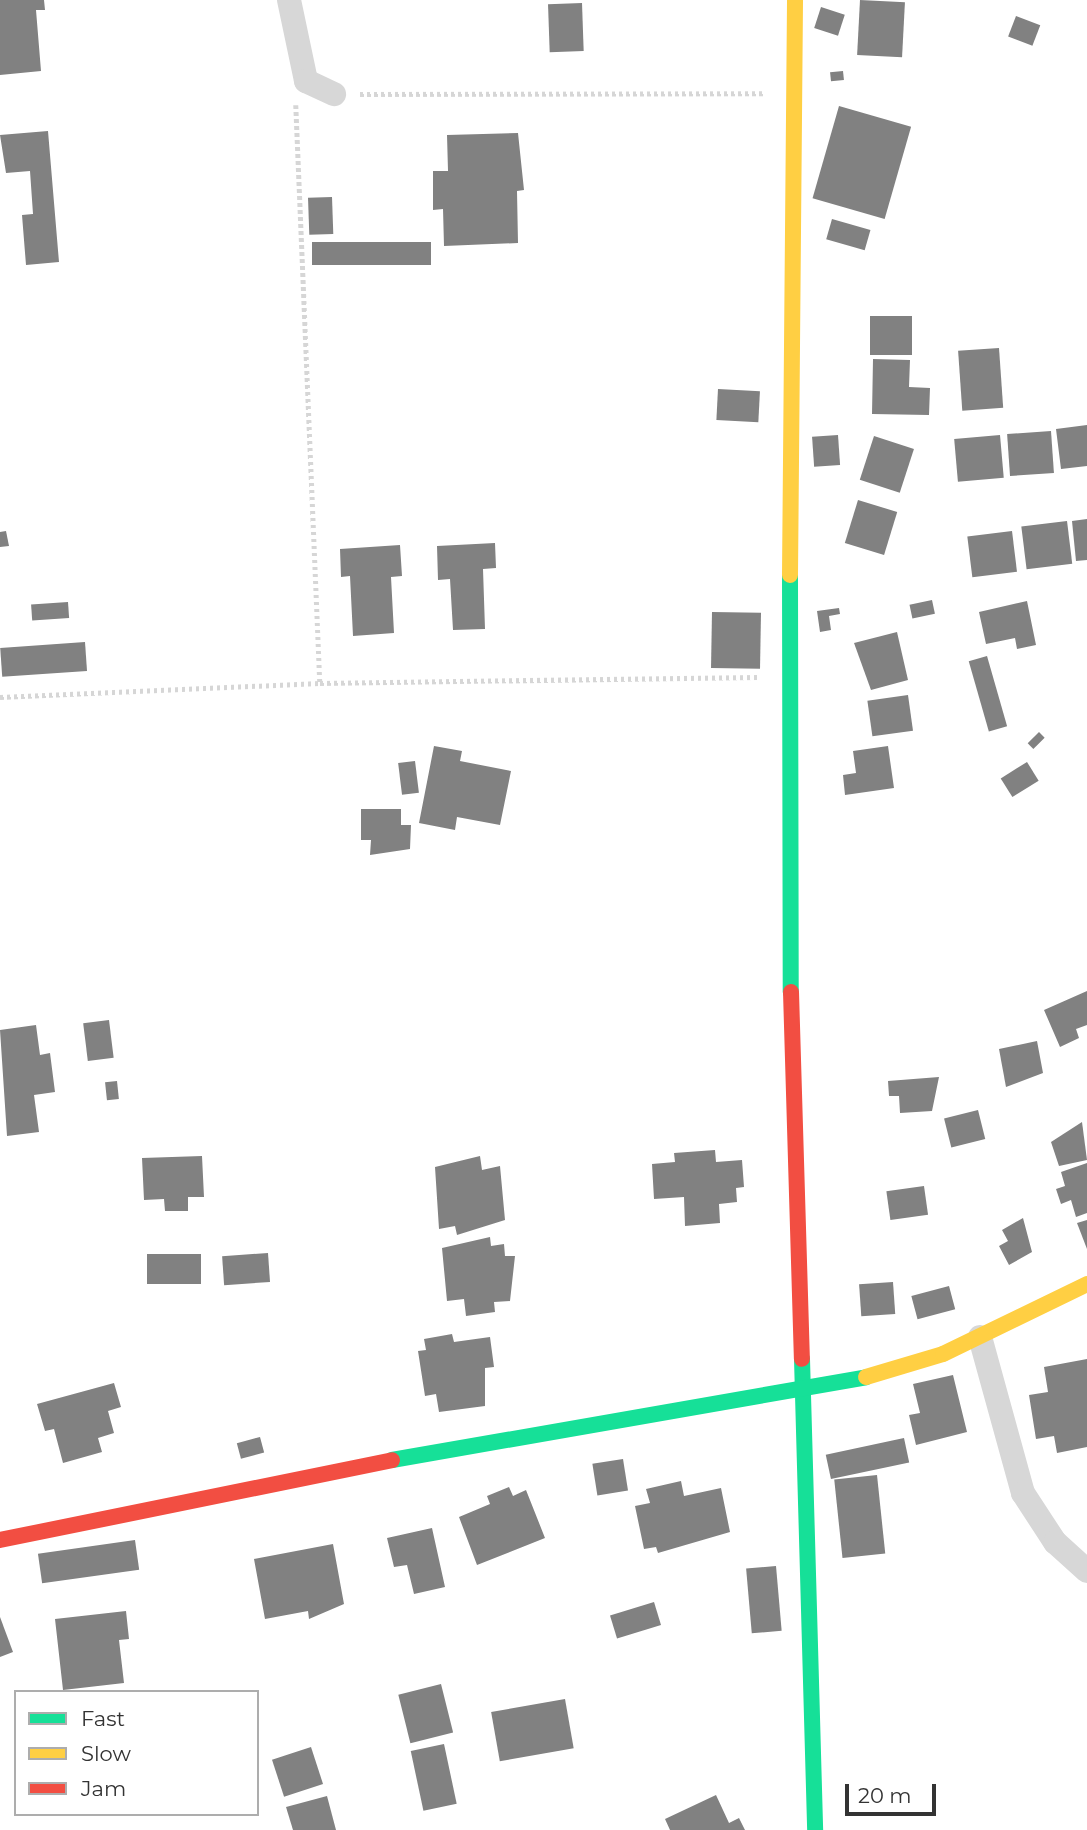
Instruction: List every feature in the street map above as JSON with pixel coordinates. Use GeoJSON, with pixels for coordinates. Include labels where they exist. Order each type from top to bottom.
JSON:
{"type":"FeatureCollection","features":[{"type":"Feature","properties":{"kind":"street"},"geometry":{"type":"LineString","coordinates":[[289,0],[302,73],[334,94]]}},
{"type":"Feature","properties":{"kind":"street"},"geometry":{"type":"LineString","coordinates":[[796,0],[786,677],[802,1385],[816,1830]]}},
{"type":"Feature","properties":{"kind":"street"},"geometry":{"type":"LineString","coordinates":[[0,1540],[802,1385],[896,1370],[980,1337],[1087,1284]]}},
{"type":"Feature","properties":{"kind":"street"},"geometry":{"type":"LineString","coordinates":[[980,1337],[1023,1493],[1055,1542],[1087,1571]]}},
{"type":"Feature","properties":{"kind":"path"},"geometry":{"type":"LineString","coordinates":[[320,683],[292,116],[303,97],[334,94],[793,93]]}},
{"type":"Feature","properties":{"kind":"path"},"geometry":{"type":"LineString","coordinates":[[0,697],[320,683],[786,677]]}},
{"type":"Feature","properties":{"kind":"building"},"geometry":{"type":"Polygon","coordinates":[[[0,0],[44,0],[45,10],[36,10],[41,71],[0,75],[0,0]]]}},
{"type":"Feature","properties":{"kind":"building"},"geometry":{"type":"Polygon","coordinates":[[[860,0],[905,2],[902,57],[857,55],[860,0]]]}},
{"type":"Feature","properties":{"kind":"building"},"geometry":{"type":"Polygon","coordinates":[[[582,3],[584,51],[550,52],[548,4],[582,3]]]}},
{"type":"Feature","properties":{"kind":"building"},"geometry":{"type":"Polygon","coordinates":[[[821,7],[845,15],[838,36],[814,28],[821,7]]]}},
{"type":"Feature","properties":{"kind":"building"},"geometry":{"type":"Polygon","coordinates":[[[1016,16],[1040,25],[1032,46],[1008,37],[1016,16]]]}},
{"type":"Feature","properties":{"kind":"building"},"geometry":{"type":"Polygon","coordinates":[[[843,71],[844,80],[831,81],[830,72],[843,71]]]}},
{"type":"Feature","properties":{"kind":"building"},"geometry":{"type":"Polygon","coordinates":[[[839,106],[911,127],[885,219],[813,198],[839,106]]]}},
{"type":"Feature","properties":{"kind":"building"},"geometry":{"type":"Polygon","coordinates":[[[48,131],[59,262],[26,265],[22,215],[33,214],[30,171],[6,173],[0,135],[48,131]]]}},
{"type":"Feature","properties":{"kind":"building"},"geometry":{"type":"Polygon","coordinates":[[[518,133],[524,190],[517,191],[518,243],[444,246],[443,209],[433,210],[433,171],[448,171],[447,135],[518,133]]]}},
{"type":"Feature","properties":{"kind":"building"},"geometry":{"type":"Polygon","coordinates":[[[332,197],[333,234],[309,235],[308,198],[332,197]]]}},
{"type":"Feature","properties":{"kind":"building"},"geometry":{"type":"Polygon","coordinates":[[[832,219],[870,230],[865,250],[826,239],[832,219]]]}},
{"type":"Feature","properties":{"kind":"building"},"geometry":{"type":"Polygon","coordinates":[[[312,242],[431,242],[431,265],[312,265],[312,242]]]}},
{"type":"Feature","properties":{"kind":"building"},"geometry":{"type":"Polygon","coordinates":[[[870,316],[912,316],[912,355],[870,355],[870,316]]]}},
{"type":"Feature","properties":{"kind":"building"},"geometry":{"type":"Polygon","coordinates":[[[999,348],[1003,408],[962,411],[958,351],[999,348]]]}},
{"type":"Feature","properties":{"kind":"building"},"geometry":{"type":"Polygon","coordinates":[[[873,359],[910,360],[909,387],[930,388],[929,415],[872,414],[873,359]]]}},
{"type":"Feature","properties":{"kind":"building"},"geometry":{"type":"Polygon","coordinates":[[[718,389],[760,391],[758,422],[716,420],[718,389]]]}},
{"type":"Feature","properties":{"kind":"building"},"geometry":{"type":"Polygon","coordinates":[[[1087,425],[1087,466],[1061,469],[1056,429],[1087,425]]]}},
{"type":"Feature","properties":{"kind":"building"},"geometry":{"type":"Polygon","coordinates":[[[1051,431],[1054,473],[1010,476],[1007,434],[1051,431]]]}},
{"type":"Feature","properties":{"kind":"building"},"geometry":{"type":"Polygon","coordinates":[[[838,435],[840,465],[814,467],[812,437],[838,435]]]}},
{"type":"Feature","properties":{"kind":"building"},"geometry":{"type":"Polygon","coordinates":[[[1000,435],[1004,478],[958,482],[954,439],[1000,435]]]}},
{"type":"Feature","properties":{"kind":"building"},"geometry":{"type":"Polygon","coordinates":[[[874,436],[914,449],[900,493],[860,480],[874,436]]]}},
{"type":"Feature","properties":{"kind":"building"},"geometry":{"type":"Polygon","coordinates":[[[858,500],[897,512],[884,555],[845,543],[858,500]]]}},
{"type":"Feature","properties":{"kind":"building"},"geometry":{"type":"Polygon","coordinates":[[[1087,519],[1087,560],[1076,561],[1072,521],[1087,519]]]}},
{"type":"Feature","properties":{"kind":"building"},"geometry":{"type":"Polygon","coordinates":[[[1067,521],[1072,564],[1027,569],[1021,527],[1067,521]]]}},
{"type":"Feature","properties":{"kind":"building"},"geometry":{"type":"Polygon","coordinates":[[[6,531],[9,546],[0,547],[0,532],[6,531]]]}},
{"type":"Feature","properties":{"kind":"building"},"geometry":{"type":"Polygon","coordinates":[[[1012,531],[1017,572],[972,577],[967,536],[1012,531]]]}},
{"type":"Feature","properties":{"kind":"building"},"geometry":{"type":"Polygon","coordinates":[[[495,543],[496,568],[483,569],[485,629],[453,630],[450,579],[438,580],[437,546],[495,543]]]}},
{"type":"Feature","properties":{"kind":"building"},"geometry":{"type":"Polygon","coordinates":[[[400,545],[402,576],[391,577],[394,633],[353,636],[350,576],[341,577],[340,549],[400,545]]]}},
{"type":"Feature","properties":{"kind":"building"},"geometry":{"type":"Polygon","coordinates":[[[932,600],[935,614],[912,618],[910,605],[932,600]]]}},
{"type":"Feature","properties":{"kind":"building"},"geometry":{"type":"Polygon","coordinates":[[[1027,601],[1036,645],[1017,649],[1015,638],[986,644],[979,612],[1027,601]]]}},
{"type":"Feature","properties":{"kind":"building"},"geometry":{"type":"Polygon","coordinates":[[[68,602],[69,618],[32,621],[31,605],[68,602]]]}},
{"type":"Feature","properties":{"kind":"building"},"geometry":{"type":"Polygon","coordinates":[[[839,608],[840,614],[829,616],[831,630],[820,632],[817,611],[839,608]]]}},
{"type":"Feature","properties":{"kind":"building"},"geometry":{"type":"Polygon","coordinates":[[[712,612],[761,613],[760,669],[711,668],[712,612]]]}},
{"type":"Feature","properties":{"kind":"building"},"geometry":{"type":"Polygon","coordinates":[[[897,632],[908,680],[871,690],[854,643],[897,632]]]}},
{"type":"Feature","properties":{"kind":"building"},"geometry":{"type":"Polygon","coordinates":[[[85,642],[87,671],[2,677],[0,648],[85,642]]]}},
{"type":"Feature","properties":{"kind":"building"},"geometry":{"type":"Polygon","coordinates":[[[987,656],[1007,726],[989,731],[969,661],[987,656]]]}},
{"type":"Feature","properties":{"kind":"building"},"geometry":{"type":"Polygon","coordinates":[[[908,695],[913,731],[872,736],[867,701],[908,695]]]}},
{"type":"Feature","properties":{"kind":"building"},"geometry":{"type":"Polygon","coordinates":[[[1039,732],[1045,738],[1033,749],[1028,743],[1039,732]]]}},
{"type":"Feature","properties":{"kind":"building"},"geometry":{"type":"Polygon","coordinates":[[[434,746],[462,751],[460,761],[511,771],[500,825],[457,817],[455,830],[419,823],[434,746]]]}},
{"type":"Feature","properties":{"kind":"building"},"geometry":{"type":"Polygon","coordinates":[[[888,746],[894,788],[845,795],[843,775],[856,773],[853,751],[888,746]]]}},
{"type":"Feature","properties":{"kind":"building"},"geometry":{"type":"Polygon","coordinates":[[[415,761],[419,793],[402,795],[398,763],[415,761]]]}},
{"type":"Feature","properties":{"kind":"building"},"geometry":{"type":"Polygon","coordinates":[[[1027,762],[1039,781],[1012,797],[1001,778],[1027,762]]]}},
{"type":"Feature","properties":{"kind":"building"},"geometry":{"type":"Polygon","coordinates":[[[361,809],[401,809],[401,825],[411,825],[410,849],[370,855],[371,840],[361,840],[361,809]]]}},
{"type":"Feature","properties":{"kind":"building"},"geometry":{"type":"Polygon","coordinates":[[[1087,991],[1087,1025],[1076,1029],[1079,1038],[1060,1047],[1044,1010],[1087,991]]]}},
{"type":"Feature","properties":{"kind":"building"},"geometry":{"type":"Polygon","coordinates":[[[109,1020],[114,1058],[88,1061],[83,1023],[109,1020]]]}},
{"type":"Feature","properties":{"kind":"building"},"geometry":{"type":"Polygon","coordinates":[[[36,1025],[40,1055],[50,1053],[55,1092],[34,1095],[39,1132],[7,1136],[0,1030],[36,1025]]]}},
{"type":"Feature","properties":{"kind":"building"},"geometry":{"type":"Polygon","coordinates":[[[1037,1041],[1043,1073],[1006,1087],[999,1049],[1037,1041]]]}},
{"type":"Feature","properties":{"kind":"building"},"geometry":{"type":"Polygon","coordinates":[[[939,1077],[932,1111],[900,1113],[899,1096],[889,1096],[888,1081],[939,1077]]]}},
{"type":"Feature","properties":{"kind":"building"},"geometry":{"type":"Polygon","coordinates":[[[117,1081],[119,1099],[107,1100],[105,1082],[117,1081]]]}},
{"type":"Feature","properties":{"kind":"building"},"geometry":{"type":"Polygon","coordinates":[[[978,1110],[985,1139],[951,1148],[944,1118],[978,1110]]]}},
{"type":"Feature","properties":{"kind":"building"},"geometry":{"type":"Polygon","coordinates":[[[1082,1122],[1087,1160],[1059,1166],[1051,1142],[1082,1122]]]}},
{"type":"Feature","properties":{"kind":"building"},"geometry":{"type":"Polygon","coordinates":[[[715,1150],[716,1162],[742,1160],[744,1187],[736,1188],[737,1202],[719,1204],[720,1223],[685,1226],[684,1197],[654,1199],[652,1164],[675,1162],[674,1153],[715,1150]]]}},
{"type":"Feature","properties":{"kind":"building"},"geometry":{"type":"Polygon","coordinates":[[[202,1156],[204,1197],[188,1197],[188,1211],[165,1211],[164,1199],[144,1200],[142,1158],[202,1156]]]}},
{"type":"Feature","properties":{"kind":"building"},"geometry":{"type":"Polygon","coordinates":[[[480,1156],[482,1170],[500,1166],[505,1220],[457,1235],[455,1226],[439,1229],[435,1167],[480,1156]]]}},
{"type":"Feature","properties":{"kind":"building"},"geometry":{"type":"Polygon","coordinates":[[[1087,1163],[1087,1213],[1076,1217],[1071,1200],[1061,1204],[1056,1189],[1065,1186],[1061,1172],[1087,1163]]]}},
{"type":"Feature","properties":{"kind":"building"},"geometry":{"type":"Polygon","coordinates":[[[924,1186],[928,1215],[890,1220],[886,1191],[924,1186]]]}},
{"type":"Feature","properties":{"kind":"building"},"geometry":{"type":"Polygon","coordinates":[[[1023,1218],[1032,1252],[1009,1265],[999,1246],[1008,1241],[1002,1230],[1023,1218]]]}},
{"type":"Feature","properties":{"kind":"building"},"geometry":{"type":"Polygon","coordinates":[[[1087,1220],[1087,1249],[1077,1223],[1087,1220]]]}},
{"type":"Feature","properties":{"kind":"building"},"geometry":{"type":"Polygon","coordinates":[[[490,1237],[491,1246],[504,1244],[505,1256],[515,1256],[510,1301],[494,1302],[495,1312],[466,1316],[464,1299],[447,1301],[442,1248],[490,1237]]]}},
{"type":"Feature","properties":{"kind":"building"},"geometry":{"type":"Polygon","coordinates":[[[268,1253],[270,1282],[224,1285],[222,1256],[268,1253]]]}},
{"type":"Feature","properties":{"kind":"building"},"geometry":{"type":"Polygon","coordinates":[[[147,1254],[201,1254],[201,1284],[147,1284],[147,1254]]]}},
{"type":"Feature","properties":{"kind":"building"},"geometry":{"type":"Polygon","coordinates":[[[893,1282],[895,1314],[861,1316],[859,1284],[893,1282]]]}},
{"type":"Feature","properties":{"kind":"building"},"geometry":{"type":"Polygon","coordinates":[[[949,1286],[955,1309],[918,1319],[911,1296],[949,1286]]]}},
{"type":"Feature","properties":{"kind":"building"},"geometry":{"type":"Polygon","coordinates":[[[452,1334],[454,1342],[490,1337],[494,1367],[485,1368],[485,1406],[439,1412],[436,1394],[425,1396],[418,1351],[426,1350],[424,1339],[452,1334]]]}},
{"type":"Feature","properties":{"kind":"building"},"geometry":{"type":"Polygon","coordinates":[[[1087,1359],[1087,1447],[1057,1453],[1054,1436],[1036,1439],[1029,1395],[1048,1392],[1044,1367],[1087,1359]]]}},
{"type":"Feature","properties":{"kind":"building"},"geometry":{"type":"Polygon","coordinates":[[[953,1375],[967,1432],[916,1445],[909,1415],[920,1413],[913,1384],[953,1375]]]}},
{"type":"Feature","properties":{"kind":"building"},"geometry":{"type":"Polygon","coordinates":[[[114,1383],[121,1407],[108,1411],[114,1433],[98,1438],[102,1452],[63,1463],[54,1429],[45,1431],[37,1404],[114,1383]]]}},
{"type":"Feature","properties":{"kind":"building"},"geometry":{"type":"Polygon","coordinates":[[[260,1437],[264,1452],[241,1459],[237,1443],[260,1437]]]}},
{"type":"Feature","properties":{"kind":"building"},"geometry":{"type":"Polygon","coordinates":[[[904,1438],[909,1462],[831,1479],[826,1455],[904,1438]]]}},
{"type":"Feature","properties":{"kind":"building"},"geometry":{"type":"Polygon","coordinates":[[[623,1459],[628,1491],[597,1495],[592,1464],[623,1459]]]}},
{"type":"Feature","properties":{"kind":"building"},"geometry":{"type":"Polygon","coordinates":[[[877,1475],[885,1554],[842,1558],[834,1479],[877,1475]]]}},
{"type":"Feature","properties":{"kind":"building"},"geometry":{"type":"Polygon","coordinates":[[[681,1481],[684,1496],[721,1488],[730,1532],[658,1553],[656,1547],[644,1549],[635,1506],[650,1503],[646,1489],[681,1481]]]}},
{"type":"Feature","properties":{"kind":"building"},"geometry":{"type":"Polygon","coordinates":[[[509,1487],[513,1496],[526,1490],[545,1538],[477,1565],[459,1517],[490,1504],[487,1496],[509,1487]]]}},
{"type":"Feature","properties":{"kind":"building"},"geometry":{"type":"Polygon","coordinates":[[[432,1528],[445,1587],[414,1594],[407,1565],[394,1567],[387,1538],[432,1528]]]}},
{"type":"Feature","properties":{"kind":"building"},"geometry":{"type":"Polygon","coordinates":[[[135,1540],[139,1570],[42,1583],[38,1554],[135,1540]]]}},
{"type":"Feature","properties":{"kind":"building"},"geometry":{"type":"Polygon","coordinates":[[[333,1544],[344,1604],[309,1619],[308,1611],[265,1619],[254,1559],[333,1544]]]}},
{"type":"Feature","properties":{"kind":"building"},"geometry":{"type":"Polygon","coordinates":[[[776,1566],[782,1631],[752,1633],[746,1569],[776,1566]]]}},
{"type":"Feature","properties":{"kind":"building"},"geometry":{"type":"Polygon","coordinates":[[[654,1602],[661,1625],[617,1638],[610,1615],[654,1602]]]}},
{"type":"Feature","properties":{"kind":"building"},"geometry":{"type":"Polygon","coordinates":[[[126,1611],[129,1639],[119,1640],[124,1683],[63,1690],[55,1619],[126,1611]]]}},
{"type":"Feature","properties":{"kind":"building"},"geometry":{"type":"Polygon","coordinates":[[[0,1617],[13,1652],[0,1657],[0,1617]]]}},
{"type":"Feature","properties":{"kind":"building"},"geometry":{"type":"Polygon","coordinates":[[[441,1684],[453,1733],[410,1743],[398,1695],[441,1684]]]}},
{"type":"Feature","properties":{"kind":"building"},"geometry":{"type":"Polygon","coordinates":[[[565,1699],[574,1748],[500,1761],[491,1712],[565,1699]]]}},
{"type":"Feature","properties":{"kind":"building"},"geometry":{"type":"Polygon","coordinates":[[[444,1744],[457,1804],[423,1811],[411,1751],[444,1744]]]}},
{"type":"Feature","properties":{"kind":"building"},"geometry":{"type":"Polygon","coordinates":[[[311,1747],[323,1784],[284,1797],[272,1760],[311,1747]]]}},
{"type":"Feature","properties":{"kind":"building"},"geometry":{"type":"Polygon","coordinates":[[[716,1795],[729,1823],[739,1818],[745,1830],[670,1830],[665,1819],[716,1795]]]}},
{"type":"Feature","properties":{"kind":"building"},"geometry":{"type":"Polygon","coordinates":[[[327,1796],[336,1830],[293,1830],[286,1807],[327,1796]]]}},
{"type":"Feature","properties":{"kind":"traffic: fast"},"geometry":{"type":"LineString","coordinates":[[790,575],[791,992]]}},
{"type":"Feature","properties":{"kind":"traffic: fast"},"geometry":{"type":"LineString","coordinates":[[802,1359],[815,1830]]}},
{"type":"Feature","properties":{"kind":"traffic: fast"},"geometry":{"type":"LineString","coordinates":[[392,1460],[866,1377]]}},
{"type":"Feature","properties":{"kind":"traffic: slow"},"geometry":{"type":"LineString","coordinates":[[790,575],[795,0]]}},
{"type":"Feature","properties":{"kind":"traffic: slow"},"geometry":{"type":"LineString","coordinates":[[866,1377],[943,1354],[1087,1284]]}},
{"type":"Feature","properties":{"kind":"traffic: jam"},"geometry":{"type":"LineString","coordinates":[[791,992],[802,1359]]}},
{"type":"Feature","properties":{"kind":"traffic: jam"},"geometry":{"type":"LineString","coordinates":[[0,1540],[392,1460]]}}]}
